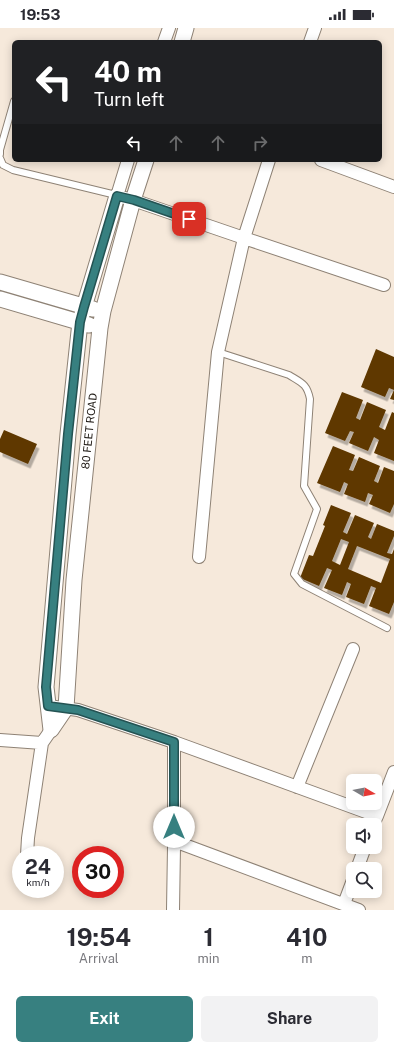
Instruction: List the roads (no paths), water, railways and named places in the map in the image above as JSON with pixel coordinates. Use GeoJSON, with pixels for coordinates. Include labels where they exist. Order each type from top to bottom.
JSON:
{"type":"FeatureCollection","features":[{"type":"Feature","properties":{"kind":"street"},"geometry":{"type":"LineString","coordinates":[[165,40],[169,28]]}},
{"type":"Feature","properties":{"kind":"street"},"geometry":{"type":"LineString","coordinates":[[183,40],[186,28]]}},
{"type":"Feature","properties":{"kind":"street"},"geometry":{"type":"LineString","coordinates":[[311,40],[315,28]]}},
{"type":"Feature","properties":{"kind":"street"},"geometry":{"type":"LineString","coordinates":[[51,730],[46,687],[68,434],[80,322],[127,162]]}},
{"type":"Feature","properties":{"kind":"street","name":"80 FEET ROAD"},"geometry":{"type":"LineString","coordinates":[[66,708],[74,580],[100,328],[103,311],[145,162]]}},
{"type":"Feature","properties":{"kind":"street"},"geometry":{"type":"LineString","coordinates":[[199,556],[218,352],[244,238],[268,162]]}},
{"type":"Feature","properties":{"kind":"street"},"geometry":{"type":"LineString","coordinates":[[326,162],[394,187]]}},
{"type":"Feature","properties":{"kind":"street"},"geometry":{"type":"LineString","coordinates":[[117,196],[134,200],[384,285]]}},
{"type":"Feature","properties":{"kind":"street"},"geometry":{"type":"LineString","coordinates":[[0,282],[84,307],[103,311]]}},
{"type":"Feature","properties":{"kind":"street"},"geometry":{"type":"LineString","coordinates":[[0,299],[100,328]]}},
{"type":"Feature","properties":{"kind":"street"},"geometry":{"type":"LineString","coordinates":[[297,787],[353,650]]}},
{"type":"Feature","properties":{"kind":"street"},"geometry":{"type":"LineString","coordinates":[[48,706],[66,708],[90,714],[174,742],[297,787],[370,818]]}},
{"type":"Feature","properties":{"kind":"street"},"geometry":{"type":"LineString","coordinates":[[28,846],[42,743],[66,708]]}},
{"type":"Feature","properties":{"kind":"street"},"geometry":{"type":"LineString","coordinates":[[0,740],[42,743]]}},
{"type":"Feature","properties":{"kind":"street"},"geometry":{"type":"LineString","coordinates":[[172,910],[174,742]]}},
{"type":"Feature","properties":{"kind":"street"},"geometry":{"type":"LineString","coordinates":[[376,818],[394,772]]}},
{"type":"Feature","properties":{"kind":"street"},"geometry":{"type":"LineString","coordinates":[[174,841],[358,910]]}},
{"type":"Feature","properties":{"kind":"street"},"geometry":{"type":"LineString","coordinates":[[344,904],[346,898]]}},
{"type":"Feature","properties":{"kind":"lane"},"geometry":{"type":"LineString","coordinates":[[0,154],[12,108]]}},
{"type":"Feature","properties":{"kind":"lane"},"geometry":{"type":"LineString","coordinates":[[0,158],[4,165],[13,170],[117,196]]}},
{"type":"Feature","properties":{"kind":"lane"},"geometry":{"type":"LineString","coordinates":[[218,352],[289,376],[300,381],[308,389],[310,399],[304,486],[317,509],[294,574],[302,584],[387,628]]}}]}
